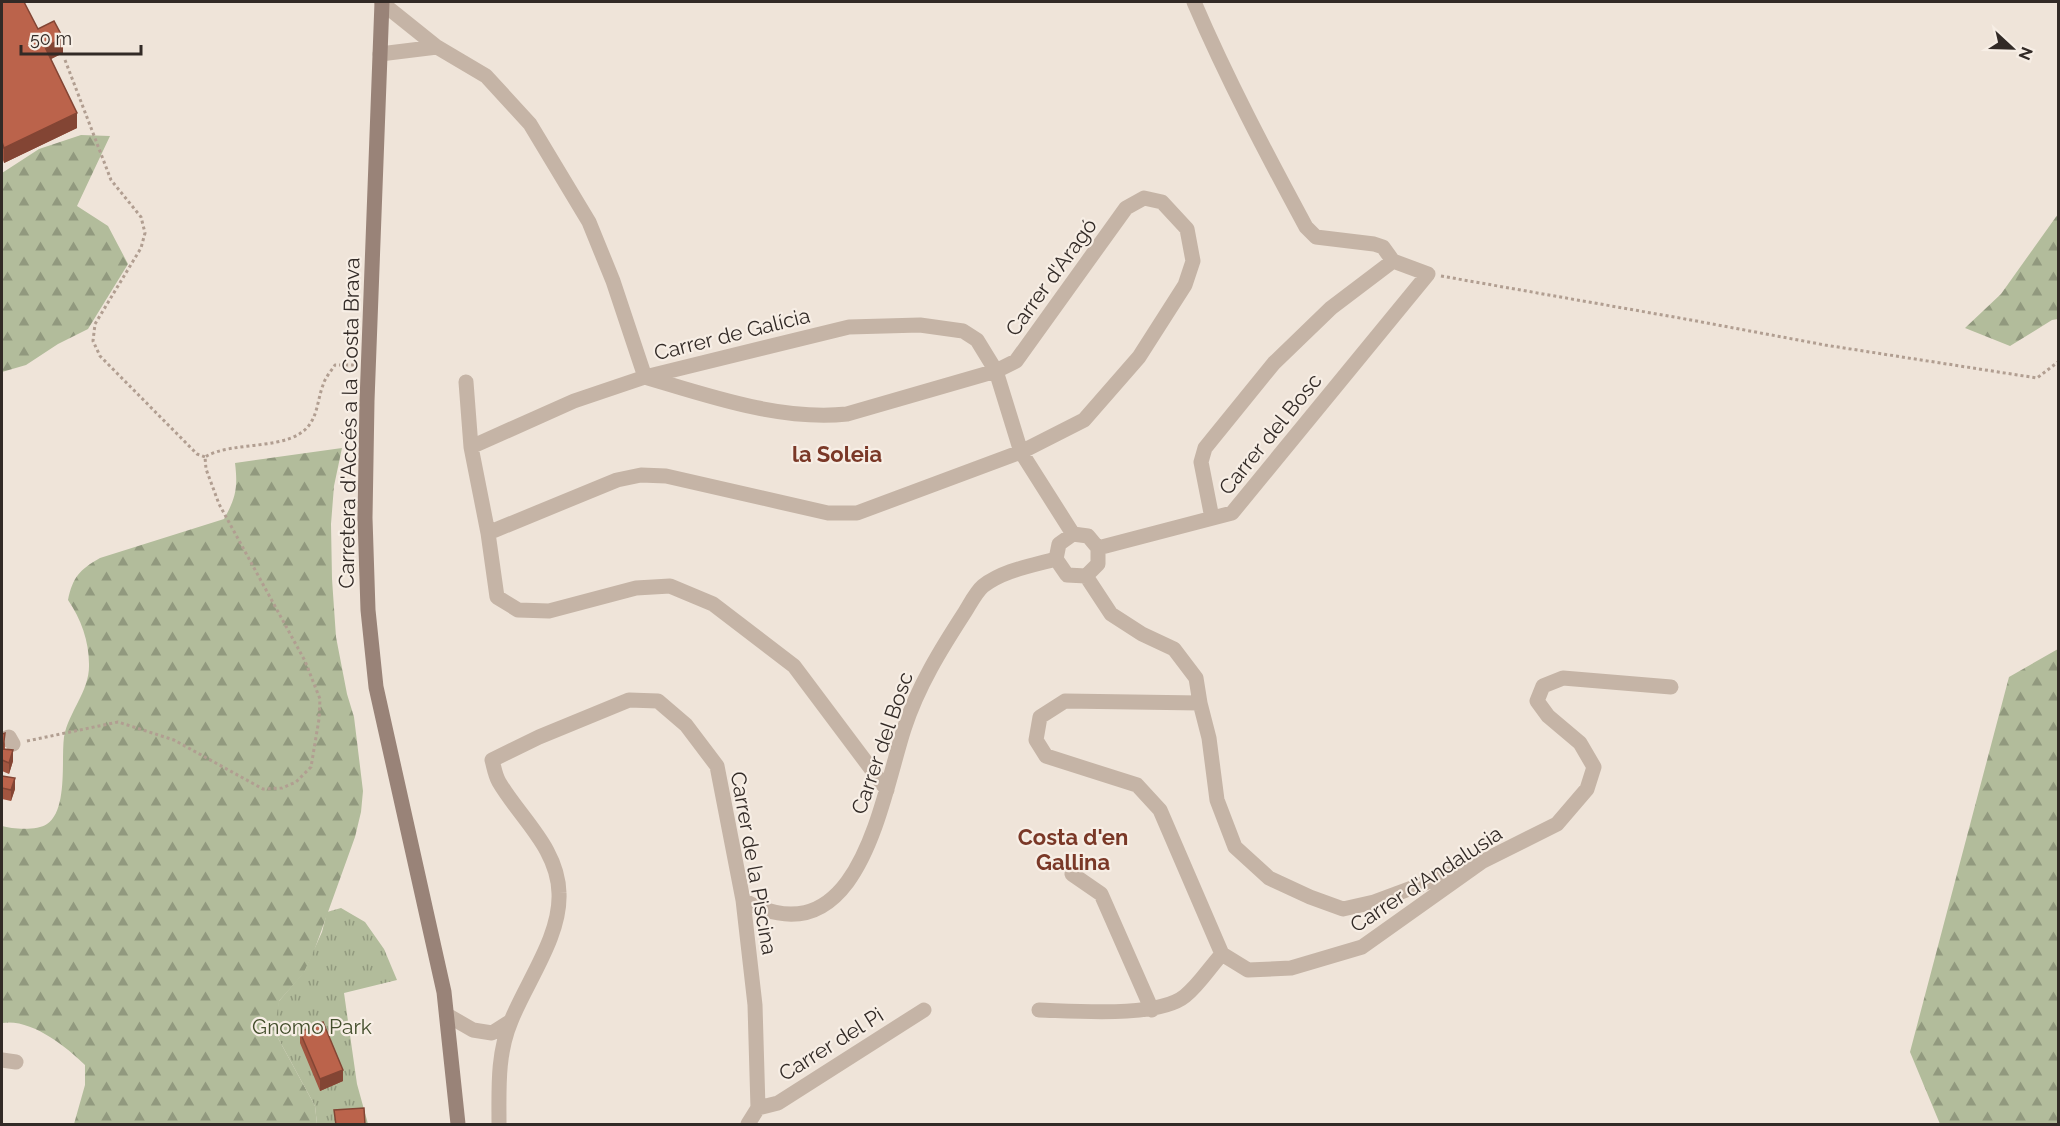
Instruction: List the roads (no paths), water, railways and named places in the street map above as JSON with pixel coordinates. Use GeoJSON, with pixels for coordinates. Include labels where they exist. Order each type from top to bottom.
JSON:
{"type":"FeatureCollection","features":[{"type":"Feature","properties":{"kind":"main road","name":"Carretera d'Accés a la Costa Brava"},"geometry":{"type":"LineString","coordinates":[[382,2],[368,366],[365,518],[368,610],[376,687],[447,1015],[458,1125]]}},
{"type":"Feature","properties":{"kind":"street"},"geometry":{"type":"LineString","coordinates":[[382,2],[437,47],[486,76],[530,124],[589,222],[613,281],[645,377]]}},
{"type":"Feature","properties":{"kind":"street"},"geometry":{"type":"LineString","coordinates":[[1194,2],[1262,146],[1306,227],[1316,237],[1383,247],[1393,261],[1331,308],[1274,363],[1205,448],[1202,462],[1212,518]]}},
{"type":"Feature","properties":{"kind":"street"},"geometry":{"type":"LineString","coordinates":[[380,54],[437,47]]}},
{"type":"Feature","properties":{"kind":"street","name":"Carrer d'Aragó"},"geometry":{"type":"LineString","coordinates":[[488,533],[617,480],[641,475],[666,476],[828,513],[857,513],[1021,452],[1084,420],[1139,357],[1188,277],[1193,261],[1187,229],[1162,202],[1144,198],[1126,208],[1016,361],[996,371],[847,414],[822,417],[736,404],[645,377]]}},
{"type":"Feature","properties":{"kind":"street","name":"Carrer del Bosc"},"geometry":{"type":"LineString","coordinates":[[1098,548],[1232,513],[1428,274],[1393,261]]}},
{"type":"Feature","properties":{"kind":"street","name":"Carrer de Galícia"},"geometry":{"type":"LineString","coordinates":[[471,447],[573,401],[645,377],[849,327],[920,325],[963,331],[977,340],[996,371],[1021,452],[1073,534]]}},
{"type":"Feature","properties":{"kind":"street"},"geometry":{"type":"LineString","coordinates":[[466,382],[471,447],[488,533],[497,597],[518,610],[549,611],[636,588],[670,586],[713,604],[794,666],[887,790]]}},
{"type":"Feature","properties":{"kind":"street"},"geometry":{"type":"LineString","coordinates":[[1073,534],[1088,537],[1098,548],[1098,564],[1086,576],[1067,575],[1056,560],[1059,543],[1073,534]]}},
{"type":"Feature","properties":{"kind":"street","name":"Carrer del Bosc"},"geometry":{"type":"LineString","coordinates":[[743,900],[762,910],[801,914],[825,905],[851,878],[868,849],[904,728],[922,682],[982,587],[1008,572],[1056,560]]}},
{"type":"Feature","properties":{"kind":"street"},"geometry":{"type":"LineString","coordinates":[[1086,576],[1111,614],[1142,634],[1174,649],[1196,678],[1209,738],[1217,800],[1235,847],[1269,878],[1343,909],[1374,902],[1483,861]]}},
{"type":"Feature","properties":{"kind":"street","name":"Carrer d'Andalusia"},"geometry":{"type":"LineString","coordinates":[[1222,954],[1248,970],[1291,968],[1362,947],[1483,861],[1557,824],[1587,789],[1594,767],[1580,743],[1548,716],[1537,701],[1543,686],[1563,678],[1671,687]]}},
{"type":"Feature","properties":{"kind":"street","name":"Carrer de la Piscina"},"geometry":{"type":"LineString","coordinates":[[499,1125],[502,1047],[511,1021],[554,929],[559,893],[553,863],[531,824],[498,780],[492,760],[539,737],[629,700],[658,701],[686,725],[717,766],[743,900],[755,1005],[758,1108]]}},
{"type":"Feature","properties":{"kind":"street"},"geometry":{"type":"LineString","coordinates":[[1039,1010],[1095,1012],[1152,1010],[1184,997],[1222,954],[1160,810],[1137,785],[1046,756],[1036,740],[1040,717],[1065,701],[1200,703]]}},
{"type":"Feature","properties":{"kind":"street"},"geometry":{"type":"LineString","coordinates":[[1072,874],[1101,894],[1152,1010]]}},
{"type":"Feature","properties":{"kind":"street","name":"Carrer del Pi"},"geometry":{"type":"LineString","coordinates":[[758,1108],[778,1103],[924,1010]]}},
{"type":"Feature","properties":{"kind":"street"},"geometry":{"type":"LineString","coordinates":[[447,1015],[472,1030],[492,1034],[511,1021]]}},
{"type":"Feature","properties":{"kind":"street"},"geometry":{"type":"LineString","coordinates":[[748,1125],[758,1108]]}},
{"type":"Feature","properties":{"kind":"district","name":"la Soleia"},"geometry":{"type":"Point","coordinates":[837,454]}},
{"type":"Feature","properties":{"kind":"district","name":"Costa d'en Gallina"},"geometry":{"type":"Point","coordinates":[1073,850]}},
{"type":"Feature","properties":{"kind":"park label","name":"Gnomo Park"},"geometry":{"type":"Point","coordinates":[312,1026]}}]}
